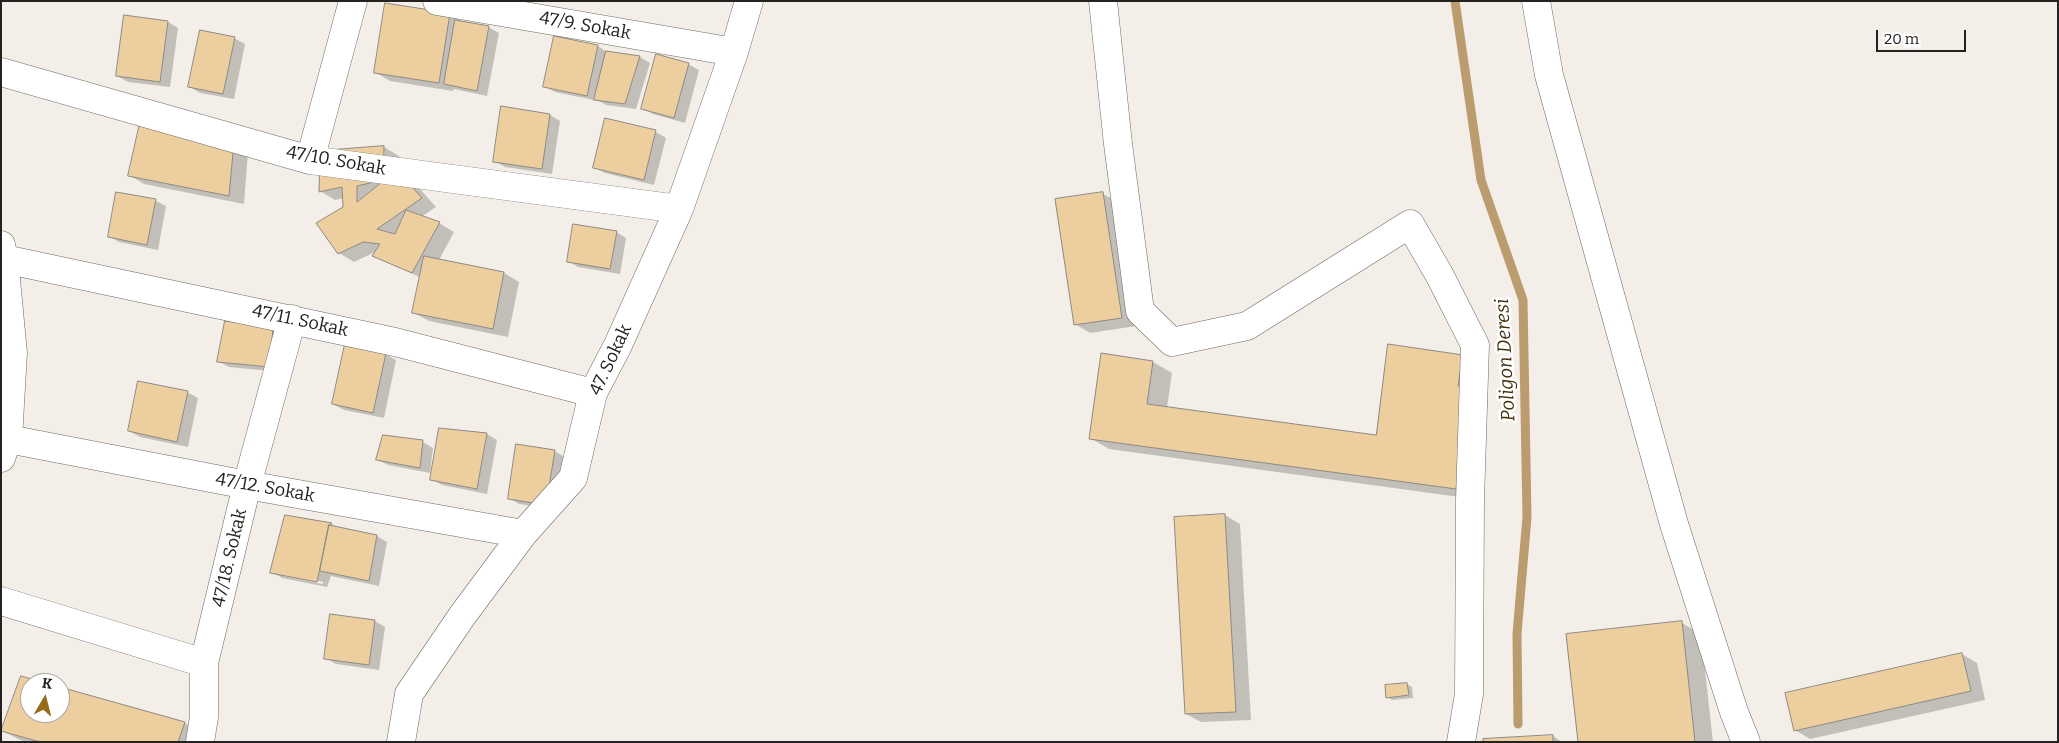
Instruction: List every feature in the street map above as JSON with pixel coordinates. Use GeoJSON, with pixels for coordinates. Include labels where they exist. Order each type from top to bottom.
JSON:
{"type":"FeatureCollection","features":[{"type":"Feature","properties":{"kind":"street"},"geometry":{"type":"LineString","coordinates":[[310,160],[353,1]]}},
{"type":"Feature","properties":{"kind":"street","name":"47/9. Sokak"},"geometry":{"type":"LineString","coordinates":[[437,1],[734,52]]}},
{"type":"Feature","properties":{"kind":"street","name":"47. Sokak"},"geometry":{"type":"LineString","coordinates":[[401,742],[409,694],[462,616],[523,534],[573,478],[593,393],[618,345],[679,209],[734,52],[749,1]]}},
{"type":"Feature","properties":{"kind":"street"},"geometry":{"type":"LineString","coordinates":[[1103,1],[1118,144],[1140,311],[1172,342],[1247,326],[1410,224],[1476,345],[1470,500],[1469,694],[1461,742]]}},
{"type":"Feature","properties":{"kind":"street"},"geometry":{"type":"LineString","coordinates":[[1536,1],[1549,75],[1674,524],[1734,712],[1746,742]]}},
{"type":"Feature","properties":{"kind":"street","name":"47/10. Sokak"},"geometry":{"type":"LineString","coordinates":[[1,72],[310,160],[679,209]]}},
{"type":"Feature","properties":{"kind":"street"},"geometry":{"type":"LineString","coordinates":[[3,252],[13,353],[5,449]]}},
{"type":"Feature","properties":{"kind":"street","name":"47/11. Sokak"},"geometry":{"type":"LineString","coordinates":[[3,252],[395,342],[593,393]]}},
{"type":"Feature","properties":{"kind":"street","name":"47/18. Sokak"},"geometry":{"type":"LineString","coordinates":[[200,742],[204,717],[204,663],[247,486],[292,319]]}},
{"type":"Feature","properties":{"kind":"street","name":"47/12. Sokak"},"geometry":{"type":"LineString","coordinates":[[5,449],[247,486],[523,534]]}},
{"type":"Feature","properties":{"kind":"street"},"geometry":{"type":"LineString","coordinates":[[1,602],[204,663]]}},
{"type":"Feature","properties":{"kind":"building"},"geometry":{"type":"Polygon","coordinates":[[[385,3],[450,13],[439,83],[374,73],[385,3]]]}},
{"type":"Feature","properties":{"kind":"building"},"geometry":{"type":"Polygon","coordinates":[[[124,15],[168,21],[160,82],[116,76],[124,15]]]}},
{"type":"Feature","properties":{"kind":"building"},"geometry":{"type":"Polygon","coordinates":[[[455,20],[489,26],[477,91],[444,84],[455,20]]]}},
{"type":"Feature","properties":{"kind":"building"},"geometry":{"type":"Polygon","coordinates":[[[200,30],[235,37],[223,94],[188,87],[200,30]]]}},
{"type":"Feature","properties":{"kind":"building"},"geometry":{"type":"Polygon","coordinates":[[[554,36],[598,45],[587,96],[543,87],[554,36]]]}},
{"type":"Feature","properties":{"kind":"building"},"geometry":{"type":"Polygon","coordinates":[[[606,51],[640,56],[625,104],[594,100],[606,51]]]}},
{"type":"Feature","properties":{"kind":"building"},"geometry":{"type":"Polygon","coordinates":[[[656,54],[689,63],[674,118],[641,109],[656,54]]]}},
{"type":"Feature","properties":{"kind":"building"},"geometry":{"type":"Polygon","coordinates":[[[501,106],[550,114],[542,169],[493,162],[501,106]]]}},
{"type":"Feature","properties":{"kind":"building"},"geometry":{"type":"Polygon","coordinates":[[[605,118],[656,130],[644,180],[593,168],[605,118]]]}},
{"type":"Feature","properties":{"kind":"building"},"geometry":{"type":"Polygon","coordinates":[[[140,123],[234,142],[229,196],[128,176],[140,123]]]}},
{"type":"Feature","properties":{"kind":"building"},"geometry":{"type":"Polygon","coordinates":[[[384,146],[383,180],[357,186],[357,202],[397,170],[422,198],[377,229],[395,234],[406,210],[440,222],[412,273],[372,256],[380,244],[363,242],[338,254],[316,223],[343,207],[342,187],[319,192],[320,151],[384,146]]]}},
{"type":"Feature","properties":{"kind":"building"},"geometry":{"type":"Polygon","coordinates":[[[116,192],[156,199],[147,245],[108,237],[116,192]]]}},
{"type":"Feature","properties":{"kind":"building"},"geometry":{"type":"Polygon","coordinates":[[[1103,192],[1122,318],[1074,325],[1055,199],[1103,192]]]}},
{"type":"Feature","properties":{"kind":"building"},"geometry":{"type":"Polygon","coordinates":[[[573,224],[617,231],[610,269],[567,262],[573,224]]]}},
{"type":"Feature","properties":{"kind":"building"},"geometry":{"type":"Polygon","coordinates":[[[424,256],[504,272],[493,329],[412,313],[424,256]]]}},
{"type":"Feature","properties":{"kind":"building"},"geometry":{"type":"Polygon","coordinates":[[[225,321],[273,326],[270,367],[217,362],[225,321]]]}},
{"type":"Feature","properties":{"kind":"building"},"geometry":{"type":"Polygon","coordinates":[[[345,344],[386,353],[373,413],[332,404],[345,344]]]}},
{"type":"Feature","properties":{"kind":"building"},"geometry":{"type":"Polygon","coordinates":[[[1388,344],[1463,355],[1458,386],[1469,388],[1456,489],[1089,439],[1101,353],[1153,361],[1147,404],[1376,435],[1388,344]]]}},
{"type":"Feature","properties":{"kind":"building"},"geometry":{"type":"Polygon","coordinates":[[[138,381],[188,391],[177,442],[128,431],[138,381]]]}},
{"type":"Feature","properties":{"kind":"building"},"geometry":{"type":"Polygon","coordinates":[[[439,428],[487,433],[477,489],[430,480],[439,428]]]}},
{"type":"Feature","properties":{"kind":"building"},"geometry":{"type":"Polygon","coordinates":[[[383,435],[423,440],[420,468],[376,460],[383,435]]]}},
{"type":"Feature","properties":{"kind":"building"},"geometry":{"type":"Polygon","coordinates":[[[516,444],[555,450],[546,505],[508,499],[516,444]]]}},
{"type":"Feature","properties":{"kind":"building"},"geometry":{"type":"Polygon","coordinates":[[[1225,514],[1236,712],[1185,714],[1174,517],[1225,514]]]}},
{"type":"Feature","properties":{"kind":"building"},"geometry":{"type":"Polygon","coordinates":[[[285,515],[332,523],[329,525],[317,582],[270,573],[285,515]]]}},
{"type":"Feature","properties":{"kind":"building"},"geometry":{"type":"Polygon","coordinates":[[[329,525],[377,535],[369,581],[320,571],[329,525]]]}},
{"type":"Feature","properties":{"kind":"building"},"geometry":{"type":"Polygon","coordinates":[[[330,614],[375,620],[369,665],[324,659],[330,614]]]}},
{"type":"Feature","properties":{"kind":"building"},"geometry":{"type":"Polygon","coordinates":[[[1682,621],[1695,742],[1578,742],[1566,634],[1682,621]]]}},
{"type":"Feature","properties":{"kind":"building"},"geometry":{"type":"Polygon","coordinates":[[[1962,653],[1971,691],[1794,731],[1785,693],[1962,653]]]}},
{"type":"Feature","properties":{"kind":"building"},"geometry":{"type":"Polygon","coordinates":[[[20,679],[20,723],[70,723],[70,690],[185,722],[178,742],[40,742],[1,731],[20,679]]]}},
{"type":"Feature","properties":{"kind":"building"},"geometry":{"type":"Polygon","coordinates":[[[1407,683],[1409,695],[1386,698],[1385,685],[1407,683]]]}},
{"type":"Feature","properties":{"kind":"building"},"geometry":{"type":"Polygon","coordinates":[[[1553,735],[1553,742],[1483,742],[1483,739],[1553,735]]]}},
{"type":"Feature","properties":{"kind":"waterway","name":"Poligon Deresi"},"geometry":{"type":"LineString","coordinates":[[1455,1],[1481,180],[1523,300],[1527,517],[1517,634],[1518,724]]}}]}
